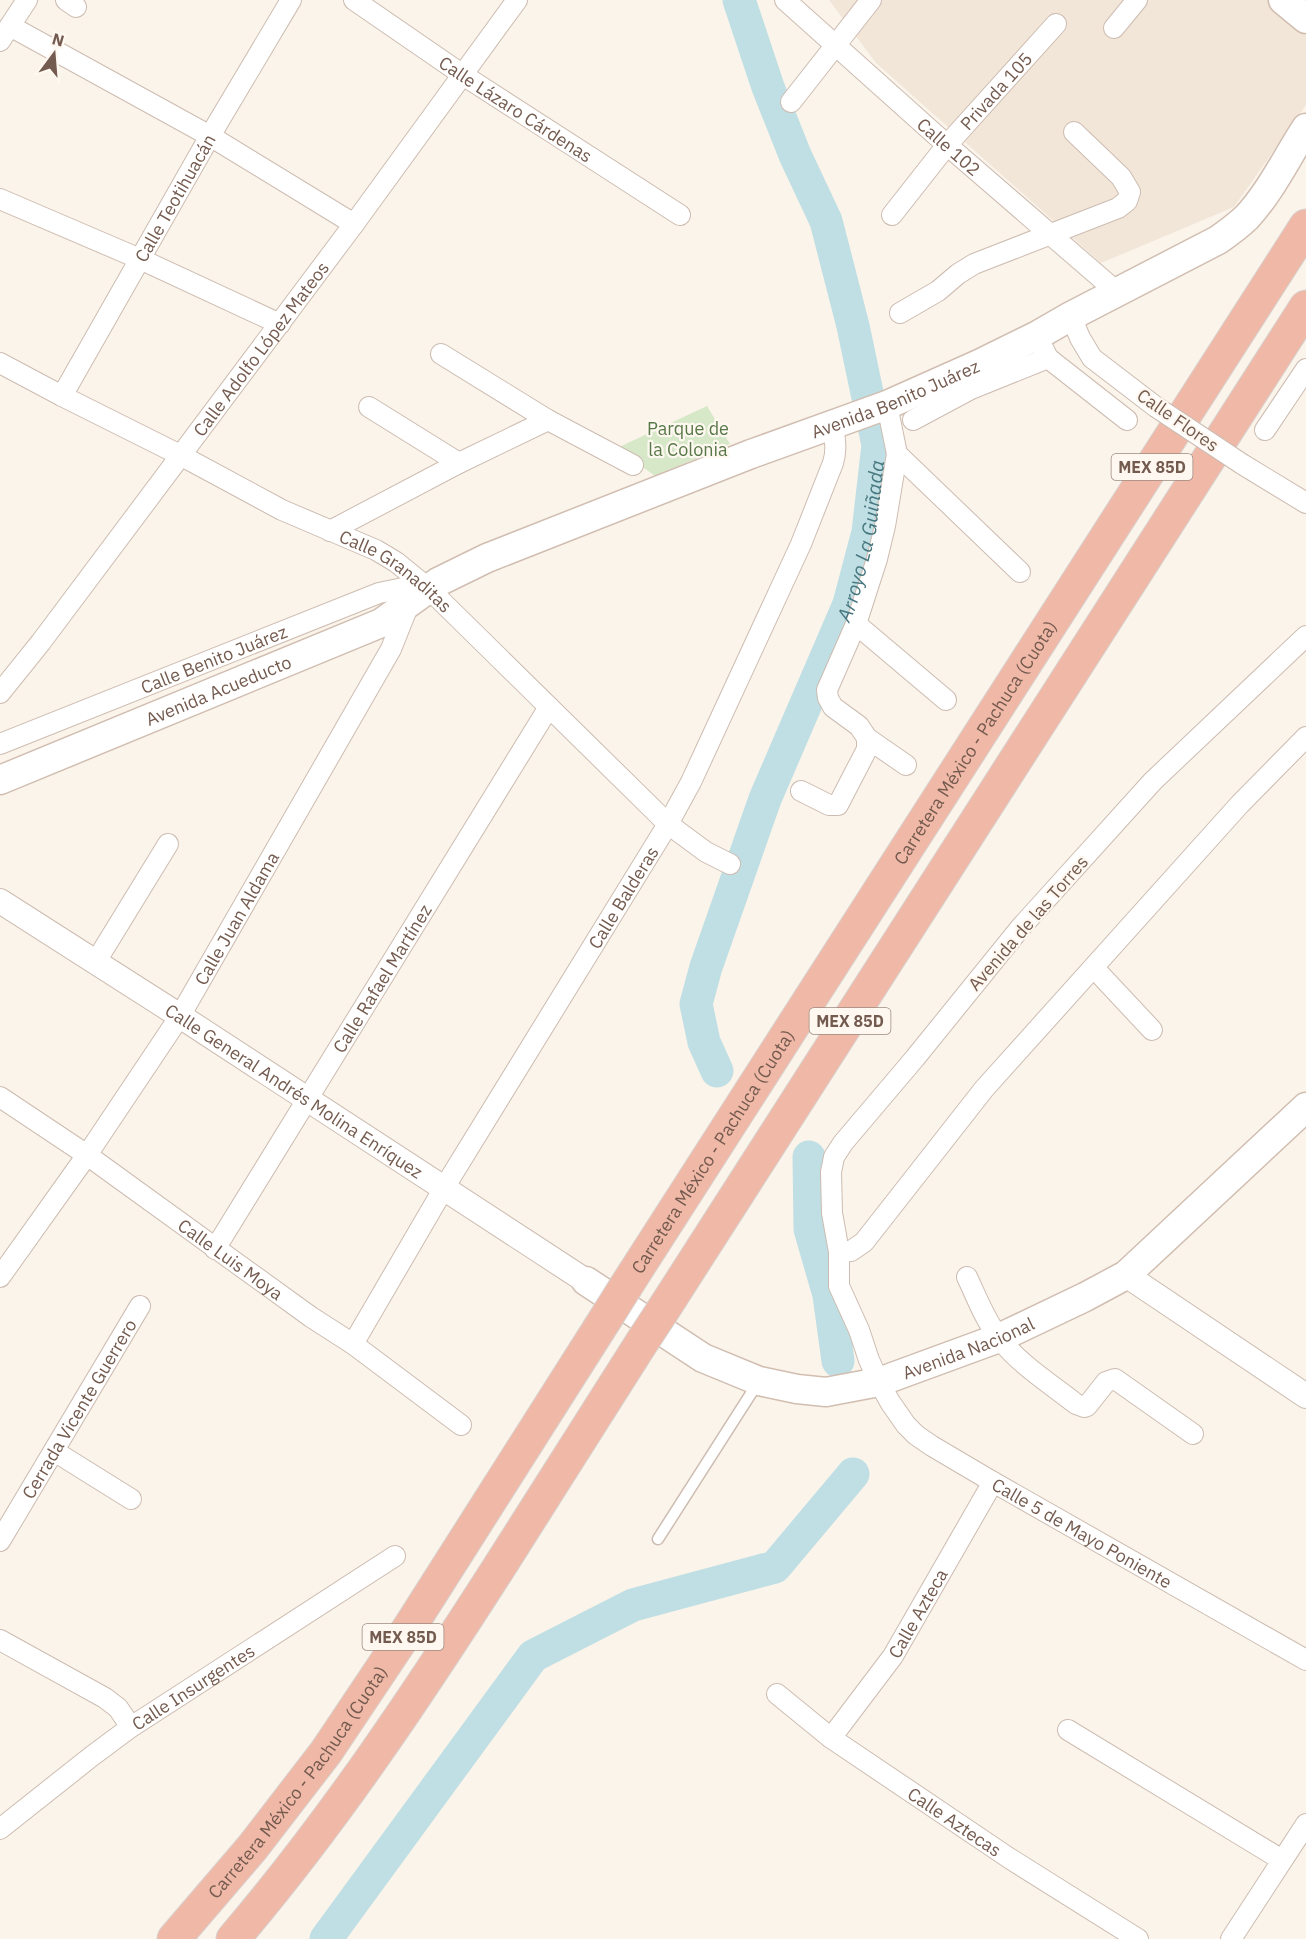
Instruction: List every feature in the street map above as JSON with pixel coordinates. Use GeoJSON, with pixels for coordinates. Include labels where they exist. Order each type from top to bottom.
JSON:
{"type":"FeatureCollection","features":[{"type":"Feature","properties":{"kind":"highway","name":"Carretera México - Pachuca (Cuota)"},"geometry":{"type":"LineString","coordinates":[[174,1939],[252,1848],[326,1752],[411,1625],[1306,226]]}},
{"type":"Feature","properties":{"kind":"highway","name":"MEX 85D"},"geometry":{"type":"LineString","coordinates":[[233,1939],[332,1816],[405,1712],[1306,307]]}},
{"type":"Feature","properties":{"kind":"main road"},"geometry":{"type":"LineString","coordinates":[[1283,0],[1306,19]]}},
{"type":"Feature","properties":{"kind":"main road","name":"Avenida Benito Juárez"},"geometry":{"type":"LineString","coordinates":[[418,596],[455,573],[507,550],[751,454],[884,406],[979,364],[1043,346],[1071,316],[1218,240],[1236,228],[1263,196],[1306,128]]}},
{"type":"Feature","properties":{"kind":"main road","name":"Avenida Acueducto"},"geometry":{"type":"LineString","coordinates":[[0,780],[381,622],[418,596]]}},
{"type":"Feature","properties":{"kind":"main road","name":"Avenida Nacional"},"geometry":{"type":"LineString","coordinates":[[586,1281],[703,1358],[759,1381],[826,1392],[879,1382],[999,1338],[1084,1298],[1126,1275],[1306,1107]]}},
{"type":"Feature","properties":{"kind":"street"},"geometry":{"type":"LineString","coordinates":[[27,0],[5,34],[210,136],[354,224]]}},
{"type":"Feature","properties":{"kind":"street","name":"Calle Teotihuacán"},"geometry":{"type":"LineString","coordinates":[[62,396],[210,136],[291,0]]}},
{"type":"Feature","properties":{"kind":"street","name":"Calle Lázaro Cárdenas"},"geometry":{"type":"LineString","coordinates":[[354,0],[463,75],[680,215]]}},
{"type":"Feature","properties":{"kind":"street","name":"Calle Adolfo López Mateos"},"geometry":{"type":"LineString","coordinates":[[0,693],[41,642],[280,324],[516,0]]}},
{"type":"Feature","properties":{"kind":"street","name":"Calle 102"},"geometry":{"type":"LineString","coordinates":[[785,0],[946,145],[1117,292]]}},
{"type":"Feature","properties":{"kind":"street"},"geometry":{"type":"LineString","coordinates":[[791,102],[871,0]]}},
{"type":"Feature","properties":{"kind":"street"},"geometry":{"type":"LineString","coordinates":[[1114,28],[1137,0]]}},
{"type":"Feature","properties":{"kind":"street","name":"Privada 105"},"geometry":{"type":"LineString","coordinates":[[892,215],[946,145],[1056,24]]}},
{"type":"Feature","properties":{"kind":"street"},"geometry":{"type":"LineString","coordinates":[[900,313],[938,291],[974,264],[1118,208],[1127,201],[1130,196],[1129,188],[1121,177],[1074,132]]}},
{"type":"Feature","properties":{"kind":"street"},"geometry":{"type":"LineString","coordinates":[[0,199],[140,259],[280,324]]}},
{"type":"Feature","properties":{"kind":"street","name":"Calle Flores"},"geometry":{"type":"LineString","coordinates":[[1071,316],[1080,339],[1092,358],[1156,406],[1242,464],[1306,503]]}},
{"type":"Feature","properties":{"kind":"street"},"geometry":{"type":"LineString","coordinates":[[914,420],[1043,346],[1127,420]]}},
{"type":"Feature","properties":{"kind":"street"},"geometry":{"type":"LineString","coordinates":[[441,354],[548,420],[633,465]]}},
{"type":"Feature","properties":{"kind":"street","name":"Calle Granaditas"},"geometry":{"type":"LineString","coordinates":[[0,363],[282,510],[396,562],[418,596],[549,707],[668,824],[706,852],[730,864]]}},
{"type":"Feature","properties":{"kind":"street"},"geometry":{"type":"LineString","coordinates":[[1265,430],[1306,369]]}},
{"type":"Feature","properties":{"kind":"street"},"geometry":{"type":"LineString","coordinates":[[884,406],[897,454],[888,514],[880,548],[856,624],[829,684],[828,698],[833,707],[859,726],[867,738],[906,765]]}},
{"type":"Feature","properties":{"kind":"street"},"geometry":{"type":"LineString","coordinates":[[369,407],[459,464]]}},
{"type":"Feature","properties":{"kind":"street"},"geometry":{"type":"LineString","coordinates":[[330,531],[548,420]]}},
{"type":"Feature","properties":{"kind":"street","name":"Calle Balderas"},"geometry":{"type":"LineString","coordinates":[[352,1344],[444,1188],[668,824],[691,782],[801,544],[833,464],[840,423]]}},
{"type":"Feature","properties":{"kind":"street"},"geometry":{"type":"LineString","coordinates":[[897,454],[1020,572]]}},
{"type":"Feature","properties":{"kind":"street","name":"Calle Benito Juárez"},"geometry":{"type":"LineString","coordinates":[[0,744],[379,593],[403,588],[418,596]]}},
{"type":"Feature","properties":{"kind":"street","name":"Calle Juan Aldama"},"geometry":{"type":"LineString","coordinates":[[0,1277],[87,1155],[180,1016],[418,596]]}},
{"type":"Feature","properties":{"kind":"street"},"geometry":{"type":"LineString","coordinates":[[856,624],[945,700]]}},
{"type":"Feature","properties":{"kind":"street","name":"Avenida de las Torres"},"geometry":{"type":"LineString","coordinates":[[879,1382],[839,1286],[839,1252],[832,1213],[831,1172],[834,1157],[843,1143],[1021,927],[1153,781],[1306,636]]}},
{"type":"Feature","properties":{"kind":"street","name":"Calle Rafael Martínez"},"geometry":{"type":"LineString","coordinates":[[215,1249],[549,707]]}},
{"type":"Feature","properties":{"kind":"street"},"geometry":{"type":"LineString","coordinates":[[839,1252],[851,1251],[864,1242],[984,1089],[1240,804],[1306,737]]}},
{"type":"Feature","properties":{"kind":"street"},"geometry":{"type":"LineString","coordinates":[[801,791],[829,805],[836,806],[867,749],[867,738]]}},
{"type":"Feature","properties":{"kind":"street"},"geometry":{"type":"LineString","coordinates":[[95,963],[168,844]]}},
{"type":"Feature","properties":{"kind":"street","name":"Calle General Andrés Molina Enríquez"},"geometry":{"type":"LineString","coordinates":[[0,902],[180,1016],[586,1281]]}},
{"type":"Feature","properties":{"kind":"street"},"geometry":{"type":"LineString","coordinates":[[1094,968],[1152,1030]]}},
{"type":"Feature","properties":{"kind":"street","name":"Calle Luis Moya"},"geometry":{"type":"LineString","coordinates":[[0,1097],[87,1155],[215,1249],[352,1344],[460,1425]]}},
{"type":"Feature","properties":{"kind":"street"},"geometry":{"type":"LineString","coordinates":[[1126,1275],[1306,1396]]}},
{"type":"Feature","properties":{"kind":"street"},"geometry":{"type":"LineString","coordinates":[[967,1277],[989,1323],[999,1338],[1012,1353],[1076,1404],[1084,1407],[1090,1404],[1106,1382],[1115,1379],[1194,1434]]}},
{"type":"Feature","properties":{"kind":"street","name":"Cerrada Vicente Guerrero"},"geometry":{"type":"LineString","coordinates":[[0,1541],[140,1306]]}},
{"type":"Feature","properties":{"kind":"street","name":"Calle 5 de Mayo Poniente"},"geometry":{"type":"LineString","coordinates":[[879,1382],[899,1417],[916,1436],[1306,1660]]}},
{"type":"Feature","properties":{"kind":"street"},"geometry":{"type":"LineString","coordinates":[[54,1451],[132,1499]]}},
{"type":"Feature","properties":{"kind":"street","name":"Calle Azteca"},"geometry":{"type":"LineString","coordinates":[[831,1738],[893,1656],[993,1482]]}},
{"type":"Feature","properties":{"kind":"street","name":"Calle Insurgentes"},"geometry":{"type":"LineString","coordinates":[[0,1829],[131,1727],[395,1556]]}},
{"type":"Feature","properties":{"kind":"street"},"geometry":{"type":"LineString","coordinates":[[0,1640],[105,1698],[118,1708],[131,1727]]}},
{"type":"Feature","properties":{"kind":"street","name":"Calle Aztecas"},"geometry":{"type":"LineString","coordinates":[[777,1694],[831,1738],[1009,1858],[1138,1939]]}},
{"type":"Feature","properties":{"kind":"street"},"geometry":{"type":"LineString","coordinates":[[1068,1730],[1282,1860]]}},
{"type":"Feature","properties":{"kind":"street"},"geometry":{"type":"LineString","coordinates":[[1231,1939],[1306,1824]]}},
{"type":"Feature","properties":{"kind":"lane"},"geometry":{"type":"LineString","coordinates":[[658,1539],[759,1381]]}},
{"type":"Feature","properties":{"kind":"shaded area"},"geometry":{"type":"Polygon","coordinates":[[[829,0],[1306,0],[1306,105],[1234,207],[1101,263],[876,63],[829,0]]]}},
{"type":"Feature","properties":{"kind":"green space","name":"Parque de la Colonia"},"geometry":{"type":"Polygon","coordinates":[[[707,406],[730,444],[655,476],[617,448],[707,406]]]}},
{"type":"Feature","properties":{"kind":"waterway","name":"Arroyo La Guiñada"},"geometry":{"type":"LineString","coordinates":[[717,1071],[704,1042],[696,1004],[706,967],[765,799],[849,604],[868,532],[878,445],[853,326],[826,221],[795,155],[768,87],[739,0]]}},
{"type":"Feature","properties":{"kind":"waterway"},"geometry":{"type":"LineString","coordinates":[[809,1157],[810,1229],[829,1295],[838,1361]]}},
{"type":"Feature","properties":{"kind":"waterway"},"geometry":{"type":"LineString","coordinates":[[326,1939],[533,1656],[633,1605],[775,1567],[853,1474]]}}]}
